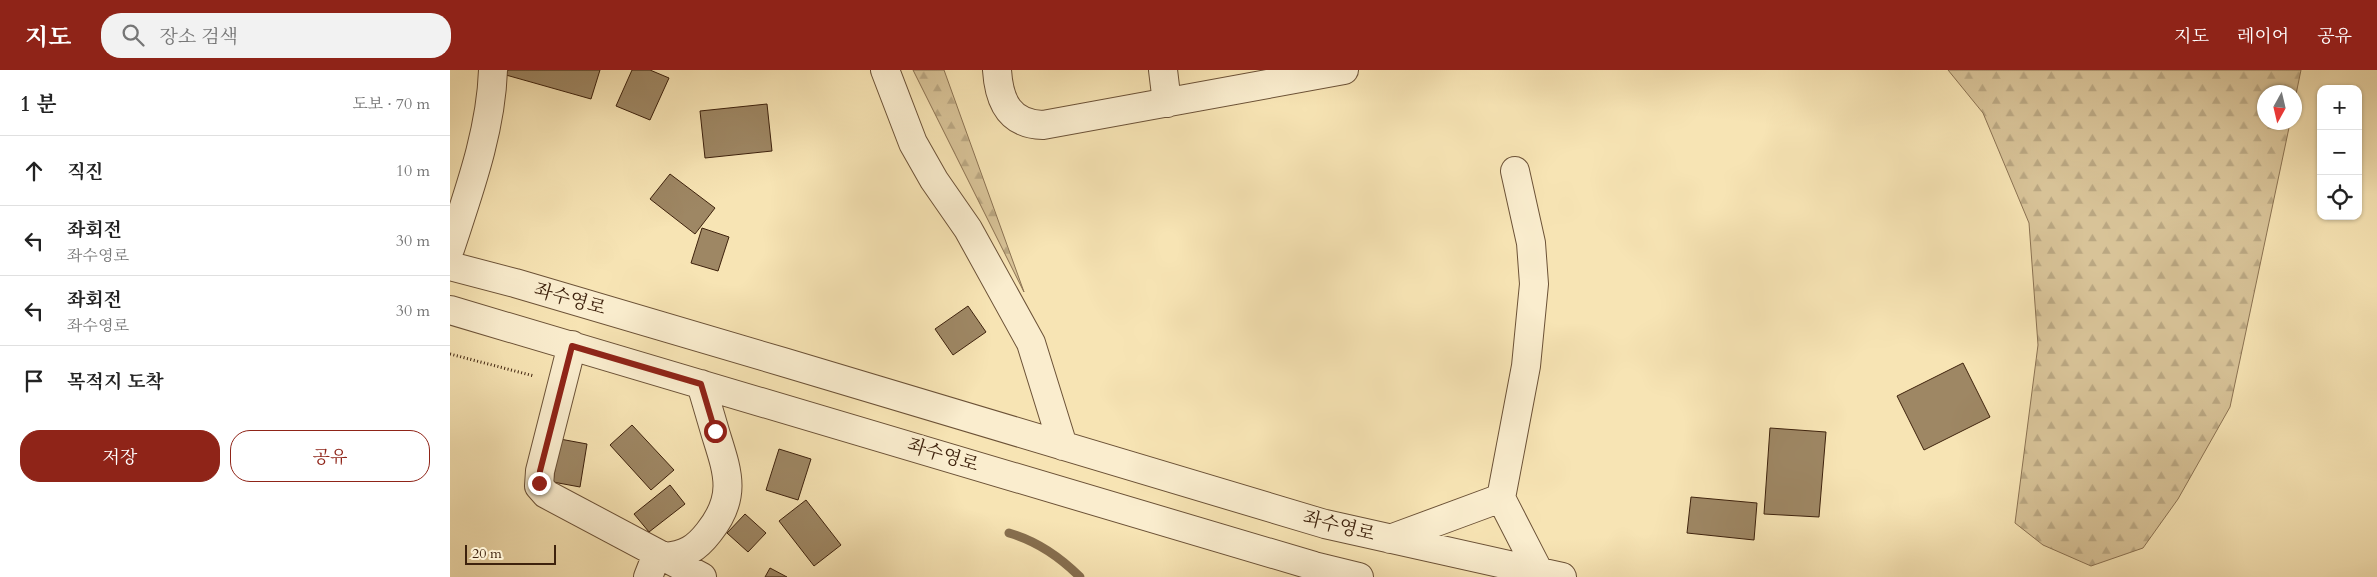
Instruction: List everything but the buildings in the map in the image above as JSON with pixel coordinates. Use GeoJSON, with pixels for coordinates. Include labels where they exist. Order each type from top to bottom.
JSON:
{"type":"FeatureCollection","features":[{"type":"Feature","properties":{"kind":"street"},"geometry":{"type":"LineString","coordinates":[[450,249],[475,173],[486,124],[493,70]]}},
{"type":"Feature","properties":{"kind":"street"},"geometry":{"type":"LineString","coordinates":[[885,70],[913,143],[934,180],[968,229],[1031,343],[1063,446]]}},
{"type":"Feature","properties":{"kind":"street"},"geometry":{"type":"LineString","coordinates":[[998,70],[1000,93],[1012,114],[1020,121],[1043,125],[1344,70]]}},
{"type":"Feature","properties":{"kind":"street"},"geometry":{"type":"LineString","coordinates":[[1163,70],[1167,103]]}},
{"type":"Feature","properties":{"kind":"street"},"geometry":{"type":"LineString","coordinates":[[1515,171],[1531,243],[1534,284],[1526,366],[1501,498],[1550,574]]}},
{"type":"Feature","properties":{"kind":"street","name":"좌수영로"},"geometry":{"type":"LineString","coordinates":[[450,266],[515,283],[1325,524],[1550,574]]}},
{"type":"Feature","properties":{"kind":"street","name":"좌수영로"},"geometry":{"type":"LineString","coordinates":[[450,310],[701,384],[1310,571],[1359,577]]}},
{"type":"Feature","properties":{"kind":"street"},"geometry":{"type":"LineString","coordinates":[[572,346],[540,471],[541,489],[546,494],[657,563],[702,577]]}},
{"type":"Feature","properties":{"kind":"street"},"geometry":{"type":"LineString","coordinates":[[657,563],[693,550],[702,541],[717,522],[728,491],[728,470],[701,384]]}},
{"type":"Feature","properties":{"kind":"street"},"geometry":{"type":"LineString","coordinates":[[1390,539],[1501,498]]}},
{"type":"Feature","properties":{"kind":"path"},"geometry":{"type":"LineString","coordinates":[[450,354],[562,384]]}},
{"type":"Feature","properties":{"kind":"green space"},"geometry":{"type":"Polygon","coordinates":[[[913,70],[944,70],[1024,292],[913,70]]]}},
{"type":"Feature","properties":{"kind":"green space"},"geometry":{"type":"Polygon","coordinates":[[[1948,70],[2301,70],[2298,85],[2257,85],[2257,130],[2289,130],[2230,407],[2178,499],[2143,548],[2091,566],[2043,545],[2015,523],[2038,345],[2029,223],[1983,113],[1948,70]]]}},
{"type":"Feature","properties":{"kind":"waterway"},"geometry":{"type":"LineString","coordinates":[[1009,533],[1029,540],[1047,550],[1080,577]]}},
{"type":"Feature","properties":{"kind":"route"},"geometry":{"type":"LineString","coordinates":[[539,483],[540,471],[572,346],[701,384],[715,431]]}}]}
